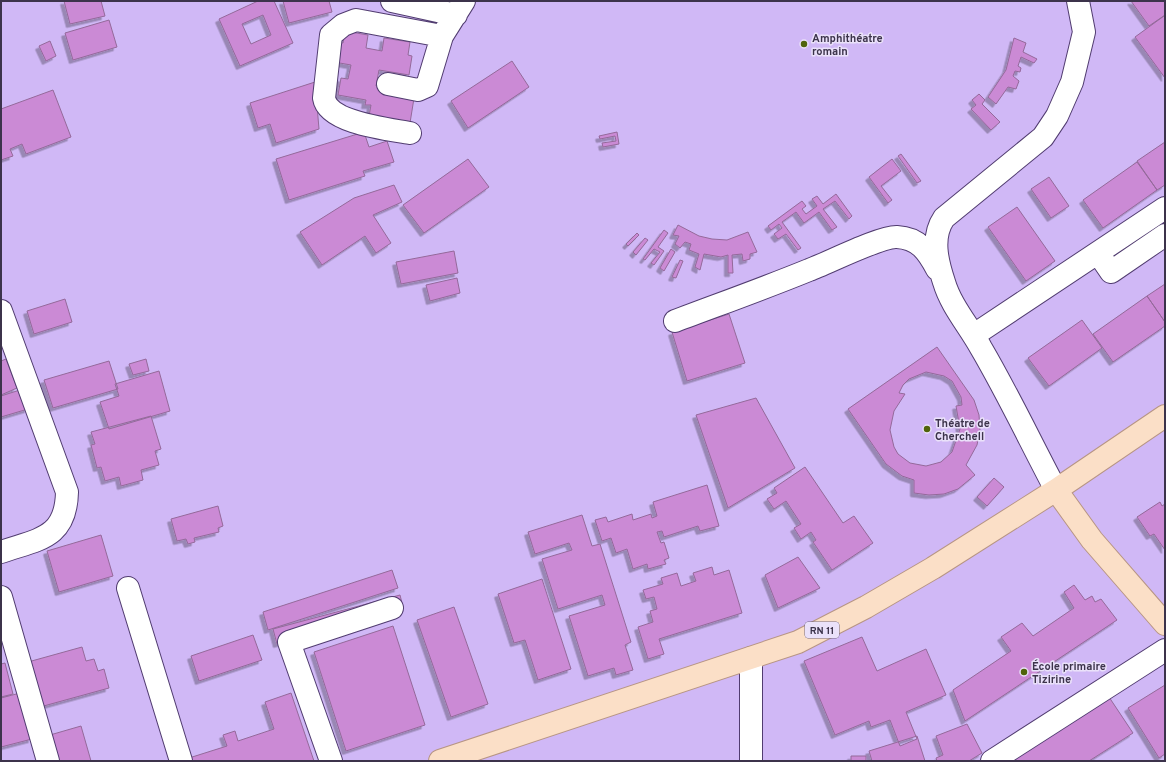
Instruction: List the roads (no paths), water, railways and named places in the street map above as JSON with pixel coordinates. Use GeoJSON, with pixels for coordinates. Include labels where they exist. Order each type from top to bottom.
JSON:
{"type":"FeatureCollection","features":[{"type":"Feature","properties":{"kind":"main road","name":"RN 11"},"geometry":{"type":"LineString","coordinates":[[440,761],[473,756],[798,642],[866,607],[933,568],[1056,490],[1165,416]]}},
{"type":"Feature","properties":{"kind":"main road"},"geometry":{"type":"LineString","coordinates":[[1056,490],[1092,540],[1165,624]]}},
{"type":"Feature","properties":{"kind":"street"},"geometry":{"type":"LineString","coordinates":[[388,84],[418,90],[427,86],[442,36],[460,8],[392,1]]}},
{"type":"Feature","properties":{"kind":"street"},"geometry":{"type":"LineString","coordinates":[[944,282],[937,255],[936,232],[944,218],[1043,137],[1057,116],[1072,82],[1084,32],[1078,1]]}},
{"type":"Feature","properties":{"kind":"street"},"geometry":{"type":"LineString","coordinates":[[410,133],[364,125],[337,114],[324,104],[324,90],[331,35],[343,24],[356,20],[363,10],[442,36]]}},
{"type":"Feature","properties":{"kind":"street"},"geometry":{"type":"LineString","coordinates":[[974,335],[1165,208]]}},
{"type":"Feature","properties":{"kind":"street"},"geometry":{"type":"LineString","coordinates":[[675,321],[809,270],[951,212]]}},
{"type":"Feature","properties":{"kind":"street"},"geometry":{"type":"LineString","coordinates":[[1098,253],[1111,272],[1165,235]]}},
{"type":"Feature","properties":{"kind":"street"},"geometry":{"type":"LineString","coordinates":[[890,237],[908,238],[919,243],[930,256],[957,309],[974,335],[1056,490]]}},
{"type":"Feature","properties":{"kind":"street"},"geometry":{"type":"LineString","coordinates":[[1,312],[67,492],[67,508],[62,521],[50,534],[1,552]]}},
{"type":"Feature","properties":{"kind":"street"},"geometry":{"type":"LineString","coordinates":[[128,588],[181,761]]}},
{"type":"Feature","properties":{"kind":"street"},"geometry":{"type":"LineString","coordinates":[[1,597],[48,761]]}},
{"type":"Feature","properties":{"kind":"street"},"geometry":{"type":"LineString","coordinates":[[331,761],[290,642],[392,608]]}},
{"type":"Feature","properties":{"kind":"street"},"geometry":{"type":"LineString","coordinates":[[992,761],[1165,650]]}},
{"type":"Feature","properties":{"kind":"street"},"geometry":{"type":"LineString","coordinates":[[751,761],[752,658]]}},
{"type":"Feature","properties":{"kind":"place","name":"Amphithéatre romain"},"geometry":{"type":"Point","coordinates":[804,44]}},
{"type":"Feature","properties":{"kind":"place","name":"Théatre de Cherchell"},"geometry":{"type":"Point","coordinates":[927,429]}},
{"type":"Feature","properties":{"kind":"place","name":"École primaire Tizirine"},"geometry":{"type":"Point","coordinates":[1024,672]}}]}
